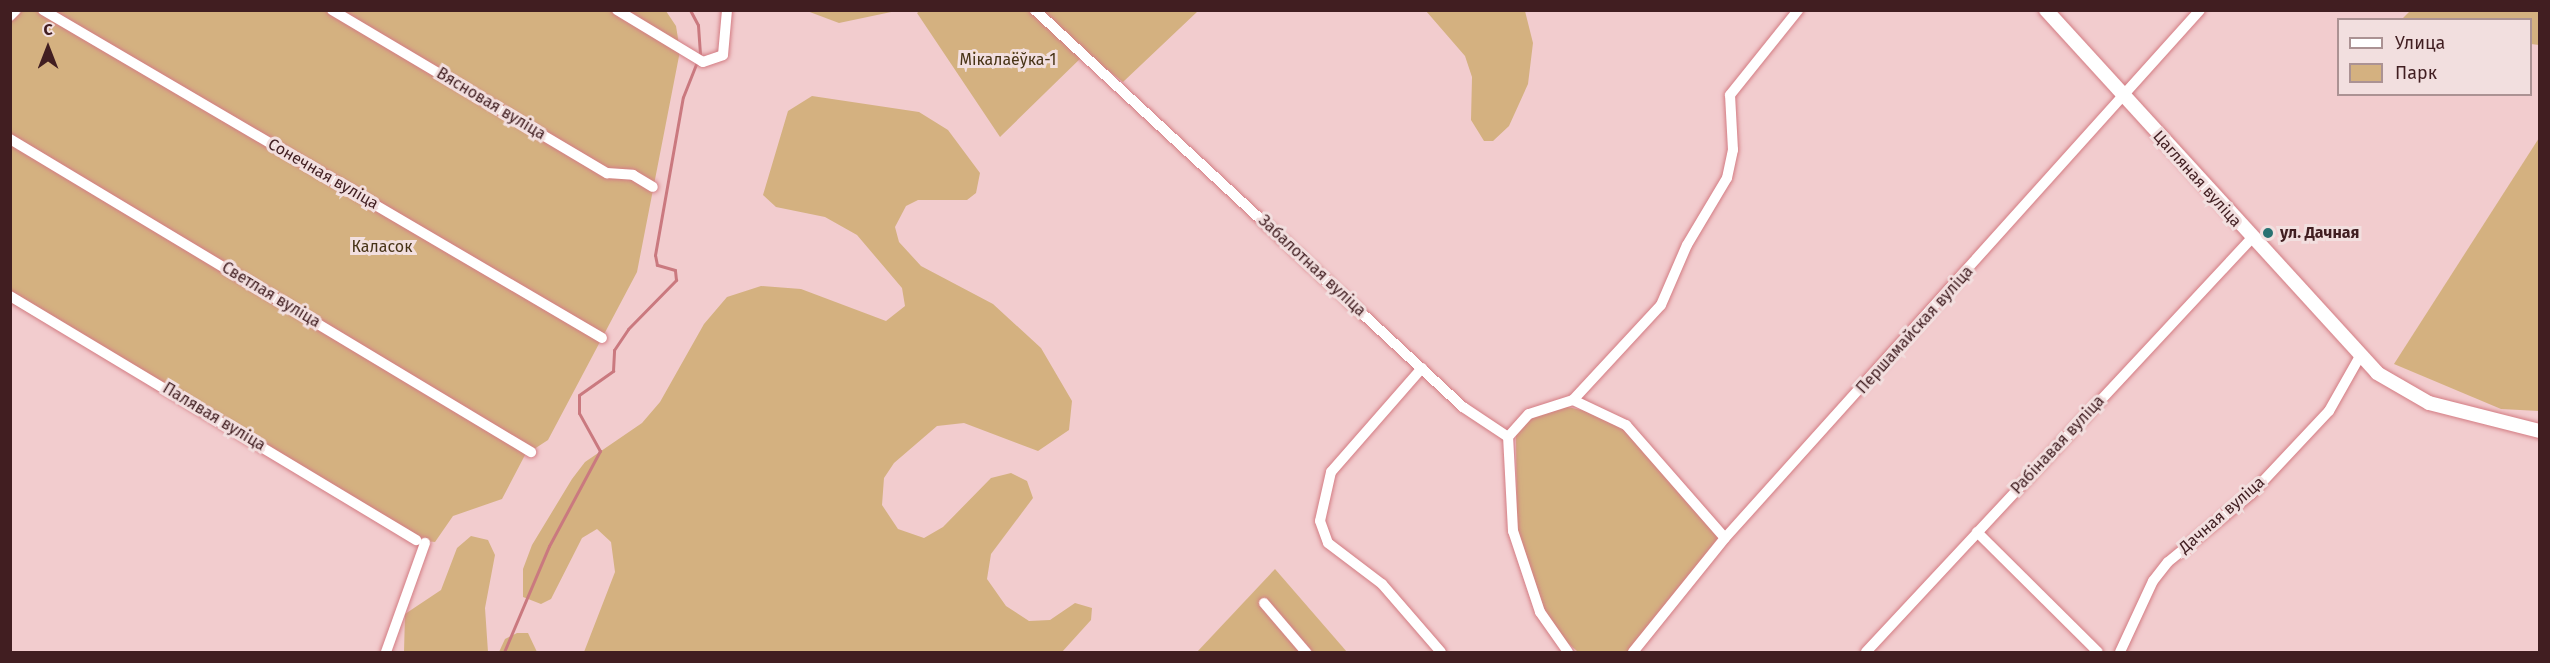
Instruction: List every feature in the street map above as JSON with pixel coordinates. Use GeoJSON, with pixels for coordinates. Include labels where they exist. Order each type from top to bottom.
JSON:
{"type":"FeatureCollection","features":[{"type":"Feature","properties":{"kind":"street"},"geometry":{"type":"LineString","coordinates":[[10,16],[16,10]]}},
{"type":"Feature","properties":{"kind":"street","name":"Сонечная вуліца"},"geometry":{"type":"LineString","coordinates":[[43,10],[602,338]]}},
{"type":"Feature","properties":{"kind":"street","name":"Вясновая вуліца"},"geometry":{"type":"LineString","coordinates":[[332,10],[608,173],[633,175],[653,187]]}},
{"type":"Feature","properties":{"kind":"street"},"geometry":{"type":"LineString","coordinates":[[617,10],[699,61],[723,55],[727,10]]}},
{"type":"Feature","properties":{"kind":"street","name":"Забалотная вуліца"},"geometry":{"type":"LineString","coordinates":[[1035,10],[1481,422],[1508,437]]}},
{"type":"Feature","properties":{"kind":"street"},"geometry":{"type":"LineString","coordinates":[[1568,652],[1545,623],[1515,545],[1508,437],[1528,414],[1574,400],[1661,305],[1687,245],[1727,178],[1733,150],[1730,95],[1798,10]]}},
{"type":"Feature","properties":{"kind":"street","name":"Цагляная вуліца"},"geometry":{"type":"LineString","coordinates":[[2046,10],[2359,358],[2405,392],[2455,412],[2540,431]]}},
{"type":"Feature","properties":{"kind":"street","name":"Першамайская вуліца"},"geometry":{"type":"LineString","coordinates":[[1633,652],[1725,538],[2200,10]]}},
{"type":"Feature","properties":{"kind":"street","name":"Светлая вуліца"},"geometry":{"type":"LineString","coordinates":[[10,139],[531,452]]}},
{"type":"Feature","properties":{"kind":"street","name":"Рабінавая вуліца"},"geometry":{"type":"LineString","coordinates":[[1866,652],[2251,239]]}},
{"type":"Feature","properties":{"kind":"street","name":"Палявая вуліца"},"geometry":{"type":"LineString","coordinates":[[10,296],[421,541],[386,652]]}},
{"type":"Feature","properties":{"kind":"street","name":"Дачная вуліца"},"geometry":{"type":"LineString","coordinates":[[2120,652],[2153,581],[2168,562],[2251,494],[2329,411],[2359,358]]}},
{"type":"Feature","properties":{"kind":"street"},"geometry":{"type":"LineString","coordinates":[[1422,368],[1325,482],[1320,521],[1328,543],[1382,584],[1441,652]]}},
{"type":"Feature","properties":{"kind":"street"},"geometry":{"type":"LineString","coordinates":[[1574,400],[1637,434],[1725,538]]}},
{"type":"Feature","properties":{"kind":"street"},"geometry":{"type":"LineString","coordinates":[[1977,532],[2098,652]]}},
{"type":"Feature","properties":{"kind":"street"},"geometry":{"type":"LineString","coordinates":[[1264,603],[1306,652]]}},
{"type":"Feature","properties":{"kind":"green space","name":"Каласок"},"geometry":{"type":"Polygon","coordinates":[[[16,10],[666,11],[676,26],[680,51],[637,272],[548,440],[525,455],[502,499],[453,516],[435,542],[416,540],[11,303],[10,16],[16,10]]]}},
{"type":"Feature","properties":{"kind":"green space","name":"Мікалаёўка-1"},"geometry":{"type":"Polygon","coordinates":[[[921,10],[1198,11],[1123,82],[1086,53],[1000,137],[917,13],[921,10]]]}},
{"type":"Feature","properties":{"kind":"green space"},"geometry":{"type":"Polygon","coordinates":[[[807,11],[896,11],[839,23],[807,11]]]}},
{"type":"Feature","properties":{"kind":"green space"},"geometry":{"type":"Polygon","coordinates":[[[1426,11],[1525,11],[1533,43],[1528,84],[1509,126],[1493,141],[1484,141],[1471,120],[1472,77],[1465,56],[1426,11]]]}},
{"type":"Feature","properties":{"kind":"green space"},"geometry":{"type":"Polygon","coordinates":[[[2410,11],[2539,11],[2539,45],[2532,44],[2532,18],[2403,18],[2410,11]]]}},
{"type":"Feature","properties":{"kind":"green space"},"geometry":{"type":"Polygon","coordinates":[[[812,96],[919,112],[948,130],[980,173],[976,193],[967,200],[918,200],[906,206],[895,227],[899,242],[921,266],[993,304],[1041,348],[1072,401],[1069,430],[1038,451],[964,423],[937,426],[894,463],[884,478],[882,505],[898,529],[924,538],[943,527],[991,478],[1011,473],[1027,481],[1033,498],[991,554],[987,579],[1006,606],[1029,621],[1050,620],[1075,603],[1092,608],[1091,620],[1062,652],[584,652],[615,572],[611,542],[597,529],[582,538],[551,599],[541,604],[523,597],[523,569],[532,545],[572,479],[585,462],[642,423],[660,402],[704,324],[727,297],[761,286],[801,289],[886,321],[905,306],[902,288],[857,235],[825,217],[776,207],[763,195],[788,111],[812,96]]]}},
{"type":"Feature","properties":{"kind":"green space"},"geometry":{"type":"Polygon","coordinates":[[[2539,138],[2539,411],[2501,409],[2394,364],[2539,138]]]}},
{"type":"Feature","properties":{"kind":"green space"},"geometry":{"type":"Polygon","coordinates":[[[1559,405],[1594,413],[1625,431],[1719,537],[1628,652],[1578,652],[1561,637],[1542,605],[1517,533],[1516,435],[1534,416],[1559,405]]]}},
{"type":"Feature","properties":{"kind":"green space"},"geometry":{"type":"Polygon","coordinates":[[[471,536],[488,540],[495,555],[485,608],[488,652],[404,652],[405,614],[441,590],[457,548],[471,536]]]}},
{"type":"Feature","properties":{"kind":"green space"},"geometry":{"type":"Polygon","coordinates":[[[1275,569],[1347,652],[1197,652],[1275,569]]]}},
{"type":"Feature","properties":{"kind":"green space"},"geometry":{"type":"Polygon","coordinates":[[[517,633],[528,633],[537,652],[499,652],[505,639],[517,633]]]}},
{"type":"Feature","properties":{"kind":"waterway"},"geometry":{"type":"LineString","coordinates":[[504,652],[549,546],[600,451],[579,413],[579,395],[613,371],[614,350],[628,329],[676,280],[675,270],[657,265],[655,255],[683,97],[700,54],[698,25],[690,10]]}},
{"type":"Feature","properties":{"kind":"place","name":"ул. Дачная"},"geometry":{"type":"Point","coordinates":[2268,233]}}]}
